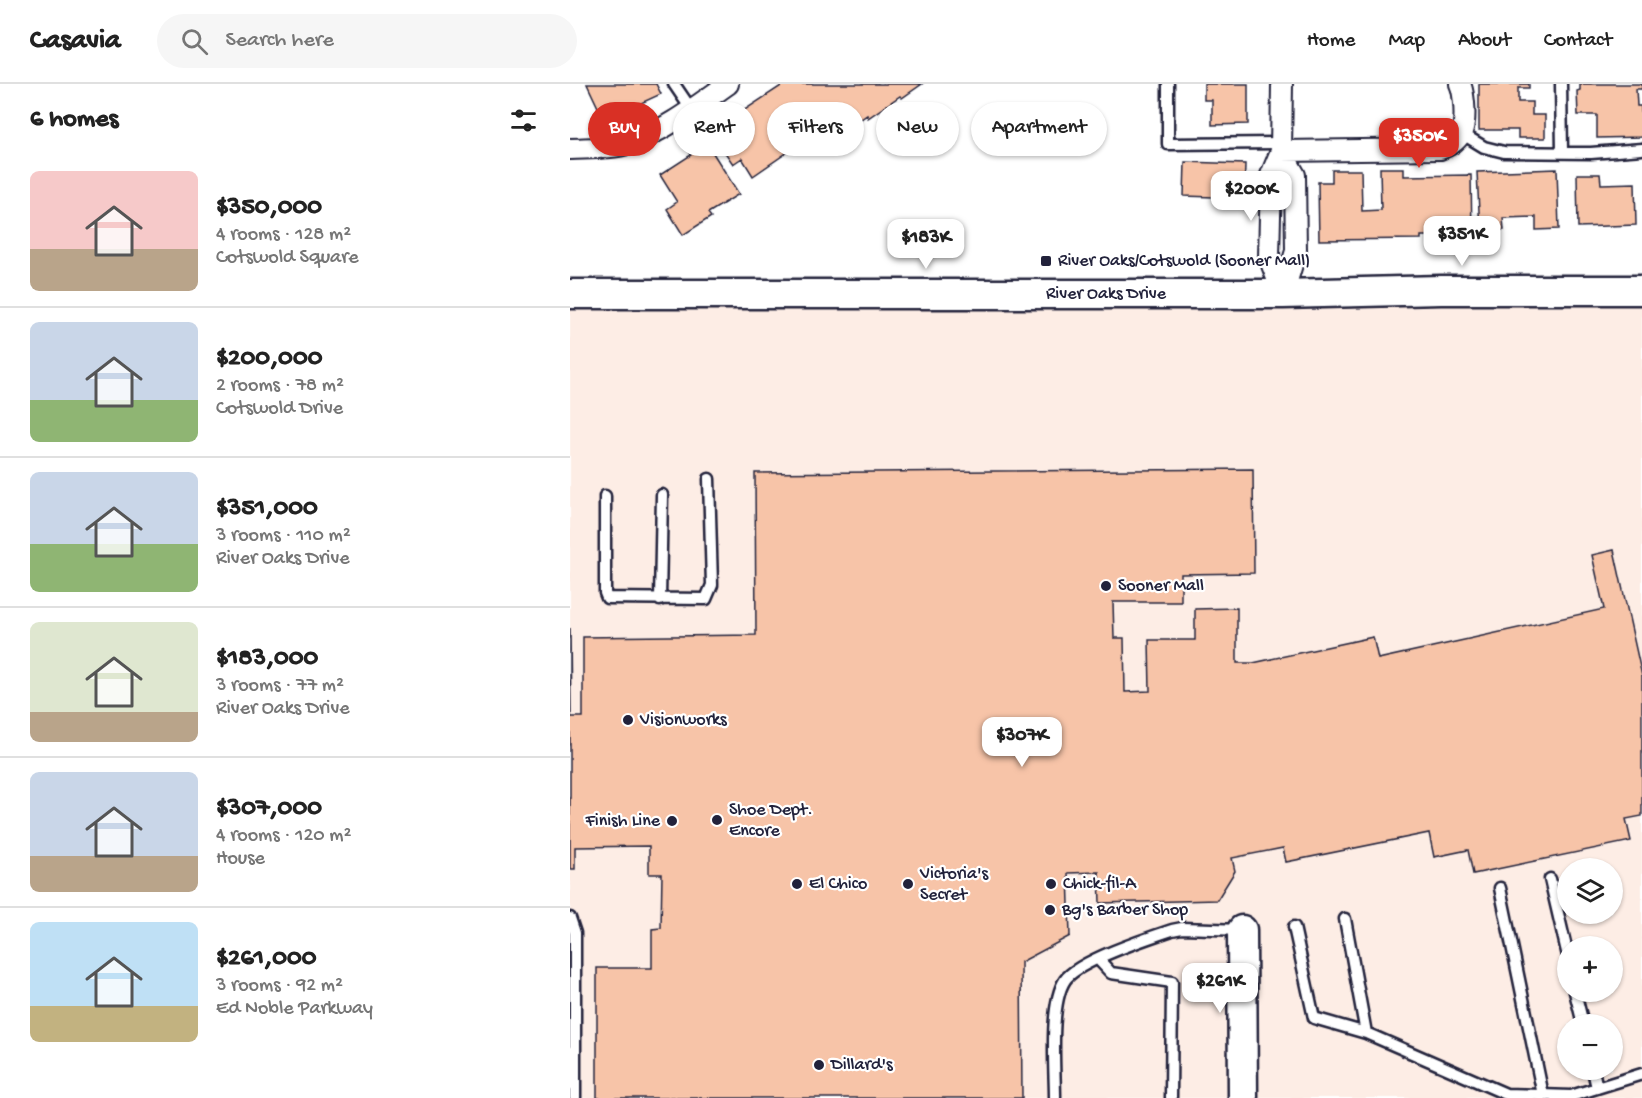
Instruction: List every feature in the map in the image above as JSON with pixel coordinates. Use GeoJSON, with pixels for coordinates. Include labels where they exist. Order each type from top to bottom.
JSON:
{"type":"FeatureCollection","features":[{"type":"Feature","properties":{"kind":"street"},"geometry":{"type":"LineString","coordinates":[[702,102],[728,84]]}},
{"type":"Feature","properties":{"kind":"street"},"geometry":{"type":"LineString","coordinates":[[1282,84],[1281,147],[1271,174],[1269,257],[1283,294]]}},
{"type":"Feature","properties":{"kind":"street"},"geometry":{"type":"LineString","coordinates":[[1281,147],[1440,149],[1452,146],[1464,127],[1465,116],[1460,84]]}},
{"type":"Feature","properties":{"kind":"street"},"geometry":{"type":"LineString","coordinates":[[570,149],[630,143],[673,120]]}},
{"type":"Feature","properties":{"kind":"street"},"geometry":{"type":"LineString","coordinates":[[1281,147],[1295,174],[1296,229],[1296,251],[1283,294]]}},
{"type":"Feature","properties":{"kind":"street","name":"River Oaks Drive"},"geometry":{"type":"LineString","coordinates":[[570,294],[1283,294],[1441,290],[1642,290]]}},
{"type":"Feature","properties":{"kind":"street"},"geometry":{"type":"LineString","coordinates":[[1242,930],[1243,1098]]}},
{"type":"Feature","properties":{"kind":"lane"},"geometry":{"type":"LineString","coordinates":[[674,84],[687,102]]}},
{"type":"Feature","properties":{"kind":"lane"},"geometry":{"type":"LineString","coordinates":[[1168,84],[1168,144],[1281,147]]}},
{"type":"Feature","properties":{"kind":"lane"},"geometry":{"type":"LineString","coordinates":[[1562,84],[1562,152]]}},
{"type":"Feature","properties":{"kind":"lane"},"geometry":{"type":"LineString","coordinates":[[1461,133],[1484,147],[1504,152],[1591,153],[1642,149]]}},
{"type":"Feature","properties":{"kind":"lane"},"geometry":{"type":"LineString","coordinates":[[605,496],[605,593],[607,598],[706,600],[712,585],[709,479]]}},
{"type":"Feature","properties":{"kind":"lane"},"geometry":{"type":"LineString","coordinates":[[660,600],[662,495]]}},
{"type":"Feature","properties":{"kind":"lane"},"geometry":{"type":"LineString","coordinates":[[1550,879],[1563,936]]}},
{"type":"Feature","properties":{"kind":"lane"},"geometry":{"type":"LineString","coordinates":[[1500,888],[1543,1095]]}},
{"type":"Feature","properties":{"kind":"lane"},"geometry":{"type":"LineString","coordinates":[[570,918],[575,933],[575,1098]]}},
{"type":"Feature","properties":{"kind":"lane"},"geometry":{"type":"LineString","coordinates":[[1345,919],[1366,1033]]}},
{"type":"Feature","properties":{"kind":"lane"},"geometry":{"type":"LineString","coordinates":[[1294,927],[1314,1018],[1366,1033],[1506,1094],[1571,1097],[1642,1074]]}},
{"type":"Feature","properties":{"kind":"lane"},"geometry":{"type":"LineString","coordinates":[[1055,1098],[1058,998],[1070,974],[1098,959],[1182,928],[1242,930]]}},
{"type":"Feature","properties":{"kind":"lane"},"geometry":{"type":"LineString","coordinates":[[1098,959],[1111,973],[1172,982],[1171,1098]]}},
{"type":"Feature","properties":{"kind":"lane"},"geometry":{"type":"LineString","coordinates":[[1595,1080],[1597,1088]]}},
{"type":"Feature","properties":{"kind":"shaded area","name":"Sooner Mall"},"geometry":{"type":"Polygon","coordinates":[[[570,303],[1642,303],[1642,1098],[570,1098],[570,303]]]}},
{"type":"Feature","properties":{"kind":"building"},"geometry":{"type":"Polygon","coordinates":[[[587,84],[656,84],[661,94],[643,102],[596,102],[587,84]]]}},
{"type":"Feature","properties":{"kind":"building"},"geometry":{"type":"Polygon","coordinates":[[[784,84],[922,84],[902,98],[900,96],[891,102],[876,102],[876,112],[868,118],[867,115],[864,117],[864,102],[767,102],[767,156],[782,156],[753,176],[742,158],[733,164],[728,156],[755,156],[755,103],[784,84]]]}},
{"type":"Feature","properties":{"kind":"building"},"geometry":{"type":"Polygon","coordinates":[[[1204,84],[1248,84],[1248,124],[1212,125],[1212,100],[1204,100],[1204,84]]]}},
{"type":"Feature","properties":{"kind":"building"},"geometry":{"type":"Polygon","coordinates":[[[1479,84],[1529,84],[1529,88],[1518,88],[1518,102],[1532,102],[1532,115],[1545,115],[1545,138],[1518,138],[1518,130],[1479,130],[1479,84]]]}},
{"type":"Feature","properties":{"kind":"building"},"geometry":{"type":"Polygon","coordinates":[[[1580,84],[1642,84],[1642,89],[1636,89],[1637,106],[1641,106],[1642,137],[1597,138],[1597,115],[1578,115],[1577,91],[1580,90],[1580,84]]]}},
{"type":"Feature","properties":{"kind":"building"},"geometry":{"type":"Polygon","coordinates":[[[689,156],[715,156],[739,194],[708,213],[711,217],[683,235],[667,209],[677,202],[660,175],[689,156]]]}},
{"type":"Feature","properties":{"kind":"building"},"geometry":{"type":"Polygon","coordinates":[[[1185,162],[1245,164],[1244,198],[1184,196],[1185,162]]]}},
{"type":"Feature","properties":{"kind":"building"},"geometry":{"type":"Polygon","coordinates":[[[1380,168],[1404,168],[1404,176],[1471,175],[1472,236],[1319,240],[1318,182],[1332,182],[1332,170],[1361,170],[1362,211],[1381,210],[1380,168]]]}},
{"type":"Feature","properties":{"kind":"building"},"geometry":{"type":"Polygon","coordinates":[[[1557,169],[1559,229],[1536,230],[1536,217],[1503,218],[1504,230],[1480,231],[1477,172],[1557,169]]]}},
{"type":"Feature","properties":{"kind":"building"},"geometry":{"type":"Polygon","coordinates":[[[1577,174],[1600,174],[1601,184],[1635,183],[1636,225],[1578,227],[1577,174]]]}},
{"type":"Feature","properties":{"kind":"building","name":"Sooner Mall"},"geometry":{"type":"Polygon","coordinates":[[[1253,469],[1254,573],[1181,574],[1181,602],[1113,602],[1114,638],[1124,638],[1125,692],[1150,691],[1149,640],[1195,640],[1195,609],[1237,608],[1237,663],[1253,663],[1373,637],[1378,659],[1604,609],[1592,555],[1614,550],[1642,676],[1642,816],[1626,819],[1631,841],[1473,874],[1468,850],[1434,857],[1429,833],[1286,862],[1283,848],[1232,858],[1235,871],[1217,900],[1100,903],[1099,872],[1068,873],[1070,936],[1021,962],[1022,1098],[597,1098],[597,968],[652,968],[652,929],[661,928],[662,874],[649,874],[649,846],[575,847],[575,869],[570,869],[570,628],[571,717],[583,717],[583,637],[756,635],[755,473],[1253,469]]]}},
{"type":"Feature","properties":{"kind":"place","name":"River Oaks/Cotswold (Sooner Mall)"},"geometry":{"type":"Point","coordinates":[1046,261]}},
{"type":"Feature","properties":{"kind":"place","name":"Sooner Mall"},"geometry":{"type":"Point","coordinates":[1106,586]}},
{"type":"Feature","properties":{"kind":"place","name":"Visionworks"},"geometry":{"type":"Point","coordinates":[628,720]}},
{"type":"Feature","properties":{"kind":"place","name":"Shoe Dept. Encore"},"geometry":{"type":"Point","coordinates":[717,820]}},
{"type":"Feature","properties":{"kind":"place","name":"Finish Line"},"geometry":{"type":"Point","coordinates":[672,821]}},
{"type":"Feature","properties":{"kind":"place","name":"El Chico"},"geometry":{"type":"Point","coordinates":[797,884]}},
{"type":"Feature","properties":{"kind":"place","name":"Victoria's Secret"},"geometry":{"type":"Point","coordinates":[908,884]}},
{"type":"Feature","properties":{"kind":"place","name":"Chick-fil-A"},"geometry":{"type":"Point","coordinates":[1051,884]}},
{"type":"Feature","properties":{"kind":"place","name":"Bg's Barber Shop"},"geometry":{"type":"Point","coordinates":[1050,910]}},
{"type":"Feature","properties":{"kind":"place","name":"Dillard's"},"geometry":{"type":"Point","coordinates":[819,1065]}}]}
